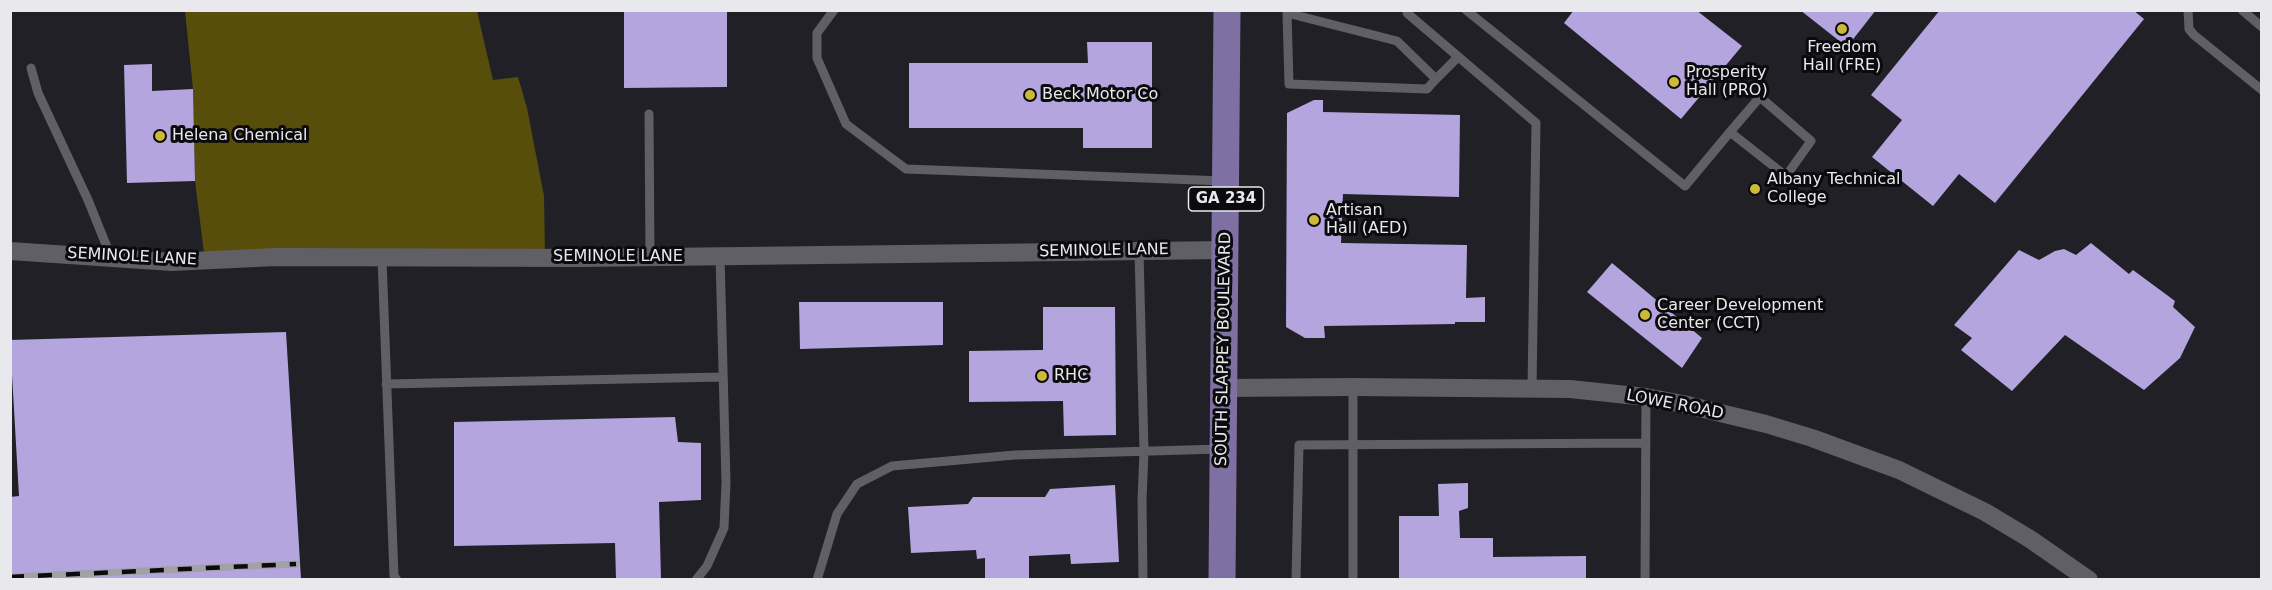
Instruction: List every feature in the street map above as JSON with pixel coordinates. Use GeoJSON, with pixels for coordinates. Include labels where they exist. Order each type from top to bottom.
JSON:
{"type":"FeatureCollection","features":[{"type":"Feature","properties":{"kind":"main road","name":"SOUTH SLAPPEY BOULEVARD"},"geometry":{"type":"LineString","coordinates":[[1222,579],[1227,10]]}},
{"type":"Feature","properties":{"kind":"street","name":"SEMINOLE LANE"},"geometry":{"type":"LineString","coordinates":[[10,251],[172,262],[276,257],[382,259],[1226,250]]}},
{"type":"Feature","properties":{"kind":"street","name":"LOWE ROAD"},"geometry":{"type":"LineString","coordinates":[[1223,388],[1532,389],[1646,397],[1766,424],[1812,438],[1899,470],[1985,512],[2089,579]]}},
{"type":"Feature","properties":{"kind":"lane"},"geometry":{"type":"LineString","coordinates":[[834,10],[817,33],[817,58],[846,124],[906,169],[1226,181]]}},
{"type":"Feature","properties":{"kind":"lane"},"geometry":{"type":"LineString","coordinates":[[1408,10],[1407,13],[1536,123],[1532,389]]}},
{"type":"Feature","properties":{"kind":"lane"},"geometry":{"type":"LineString","coordinates":[[1466,10],[1685,186],[1730,132],[1760,97],[1811,141],[1786,176],[1730,132]]}},
{"type":"Feature","properties":{"kind":"lane"},"geometry":{"type":"LineString","coordinates":[[2188,10],[2189,29],[2194,35],[2262,90]]}},
{"type":"Feature","properties":{"kind":"lane"},"geometry":{"type":"LineString","coordinates":[[2241,10],[2262,27]]}},
{"type":"Feature","properties":{"kind":"lane"},"geometry":{"type":"LineString","coordinates":[[1436,79],[1397,41],[1287,13],[1289,84],[1426,89],[1436,79],[1458,57]]}},
{"type":"Feature","properties":{"kind":"lane"},"geometry":{"type":"LineString","coordinates":[[31,68],[38,93],[88,200],[111,257]]}},
{"type":"Feature","properties":{"kind":"lane"},"geometry":{"type":"LineString","coordinates":[[649,114],[650,257]]}},
{"type":"Feature","properties":{"kind":"lane"},"geometry":{"type":"LineString","coordinates":[[1139,251],[1144,451],[1143,579]]}},
{"type":"Feature","properties":{"kind":"lane"},"geometry":{"type":"LineString","coordinates":[[696,579],[707,566],[724,528],[726,482],[720,256]]}},
{"type":"Feature","properties":{"kind":"lane"},"geometry":{"type":"LineString","coordinates":[[382,259],[394,576],[397,579]]}},
{"type":"Feature","properties":{"kind":"lane"},"geometry":{"type":"LineString","coordinates":[[387,384],[723,377]]}},
{"type":"Feature","properties":{"kind":"lane"},"geometry":{"type":"LineString","coordinates":[[1353,387],[1353,579]]}},
{"type":"Feature","properties":{"kind":"lane"},"geometry":{"type":"LineString","coordinates":[[1645,579],[1646,397]]}},
{"type":"Feature","properties":{"kind":"lane"},"geometry":{"type":"LineString","coordinates":[[1296,579],[1299,445],[1646,443]]}},
{"type":"Feature","properties":{"kind":"lane"},"geometry":{"type":"LineString","coordinates":[[817,579],[837,514],[857,484],[892,466],[1015,455],[1223,449]]}},
{"type":"Feature","properties":{"kind":"shaded area"},"geometry":{"type":"Polygon","coordinates":[[[185,11],[477,11],[493,80],[518,77],[527,108],[544,196],[545,257],[205,261],[195,181],[193,89],[185,11]]]}},
{"type":"Feature","properties":{"kind":"building"},"geometry":{"type":"Polygon","coordinates":[[[624,10],[727,10],[727,87],[624,88],[624,10]]]}},
{"type":"Feature","properties":{"kind":"building","name":"Prosperity Hall (PRO)"},"geometry":{"type":"Polygon","coordinates":[[[1574,10],[1696,10],[1742,46],[1681,119],[1564,23],[1574,10]]]}},
{"type":"Feature","properties":{"kind":"building","name":"Freedom Hall (FRE)"},"geometry":{"type":"Polygon","coordinates":[[[1800,10],[1876,10],[1847,47],[1800,10]]]}},
{"type":"Feature","properties":{"kind":"building"},"geometry":{"type":"Polygon","coordinates":[[[1940,10],[2133,10],[2144,19],[1995,203],[1959,174],[1933,206],[1872,157],[1902,120],[1871,95],[1940,10]]]}},
{"type":"Feature","properties":{"kind":"building","name":"Beck Motor Co"},"geometry":{"type":"Polygon","coordinates":[[[1087,42],[1152,42],[1152,148],[1083,148],[1083,128],[909,128],[909,63],[1088,63],[1087,42]]]}},
{"type":"Feature","properties":{"kind":"building","name":"Helena Chemical"},"geometry":{"type":"Polygon","coordinates":[[[152,64],[152,91],[193,89],[195,181],[127,183],[124,65],[152,64]]]}},
{"type":"Feature","properties":{"kind":"building","name":"Artisan Hall (AED)"},"geometry":{"type":"Polygon","coordinates":[[[1314,100],[1323,100],[1323,112],[1460,115],[1459,197],[1343,194],[1341,243],[1467,245],[1466,298],[1485,297],[1485,322],[1324,326],[1325,338],[1305,338],[1286,327],[1287,113],[1314,100]]]}},
{"type":"Feature","properties":{"kind":"building"},"geometry":{"type":"Polygon","coordinates":[[[2091,243],[2129,274],[2133,270],[2175,301],[2173,307],[2195,327],[2180,358],[2144,390],[2065,335],[2012,391],[1961,350],[1972,338],[1954,325],[2019,250],[2039,260],[2064,249],[2076,255],[2091,243]]]}},
{"type":"Feature","properties":{"kind":"building","name":"Career Development Center (CCT)"},"geometry":{"type":"Polygon","coordinates":[[[1612,263],[1702,338],[1682,368],[1587,292],[1612,263]]]}},
{"type":"Feature","properties":{"kind":"building"},"geometry":{"type":"Polygon","coordinates":[[[799,302],[943,302],[943,345],[800,349],[799,302]]]}},
{"type":"Feature","properties":{"kind":"building","name":"RHC"},"geometry":{"type":"Polygon","coordinates":[[[1043,307],[1115,307],[1116,435],[1064,436],[1063,401],[969,402],[969,351],[1043,350],[1043,307]]]}},
{"type":"Feature","properties":{"kind":"building"},"geometry":{"type":"Polygon","coordinates":[[[286,332],[301,579],[10,579],[10,497],[19,496],[10,340],[286,332]]]}},
{"type":"Feature","properties":{"kind":"building"},"geometry":{"type":"Polygon","coordinates":[[[675,417],[678,442],[701,443],[701,500],[659,502],[661,579],[616,579],[615,543],[454,546],[454,422],[675,417]]]}},
{"type":"Feature","properties":{"kind":"building"},"geometry":{"type":"Polygon","coordinates":[[[1468,483],[1468,508],[1459,511],[1460,538],[1493,538],[1493,557],[1586,556],[1586,579],[1399,579],[1399,516],[1439,516],[1438,484],[1468,483]]]}},
{"type":"Feature","properties":{"kind":"building"},"geometry":{"type":"Polygon","coordinates":[[[1115,485],[1119,562],[1071,564],[1070,554],[1029,556],[1029,579],[985,579],[985,558],[977,559],[976,550],[911,553],[908,507],[968,504],[973,497],[1045,497],[1050,489],[1115,485]]]}},
{"type":"Feature","properties":{"kind":"railway"},"geometry":{"type":"LineString","coordinates":[[10,577],[296,564]]}},
{"type":"Feature","properties":{"kind":"place","name":"Freedom Hall (FRE)"},"geometry":{"type":"Point","coordinates":[1842,29]}},
{"type":"Feature","properties":{"kind":"place","name":"Prosperity Hall (PRO)"},"geometry":{"type":"Point","coordinates":[1674,82]}},
{"type":"Feature","properties":{"kind":"place","name":"Beck Motor Co"},"geometry":{"type":"Point","coordinates":[1030,95]}},
{"type":"Feature","properties":{"kind":"place","name":"Helena Chemical"},"geometry":{"type":"Point","coordinates":[160,136]}},
{"type":"Feature","properties":{"kind":"place","name":"Albany Technical College"},"geometry":{"type":"Point","coordinates":[1755,189]}},
{"type":"Feature","properties":{"kind":"place","name":"Artisan Hall (AED)"},"geometry":{"type":"Point","coordinates":[1314,220]}},
{"type":"Feature","properties":{"kind":"place","name":"Career Development Center (CCT)"},"geometry":{"type":"Point","coordinates":[1645,315]}},
{"type":"Feature","properties":{"kind":"place","name":"RHC"},"geometry":{"type":"Point","coordinates":[1042,376]}}]}
